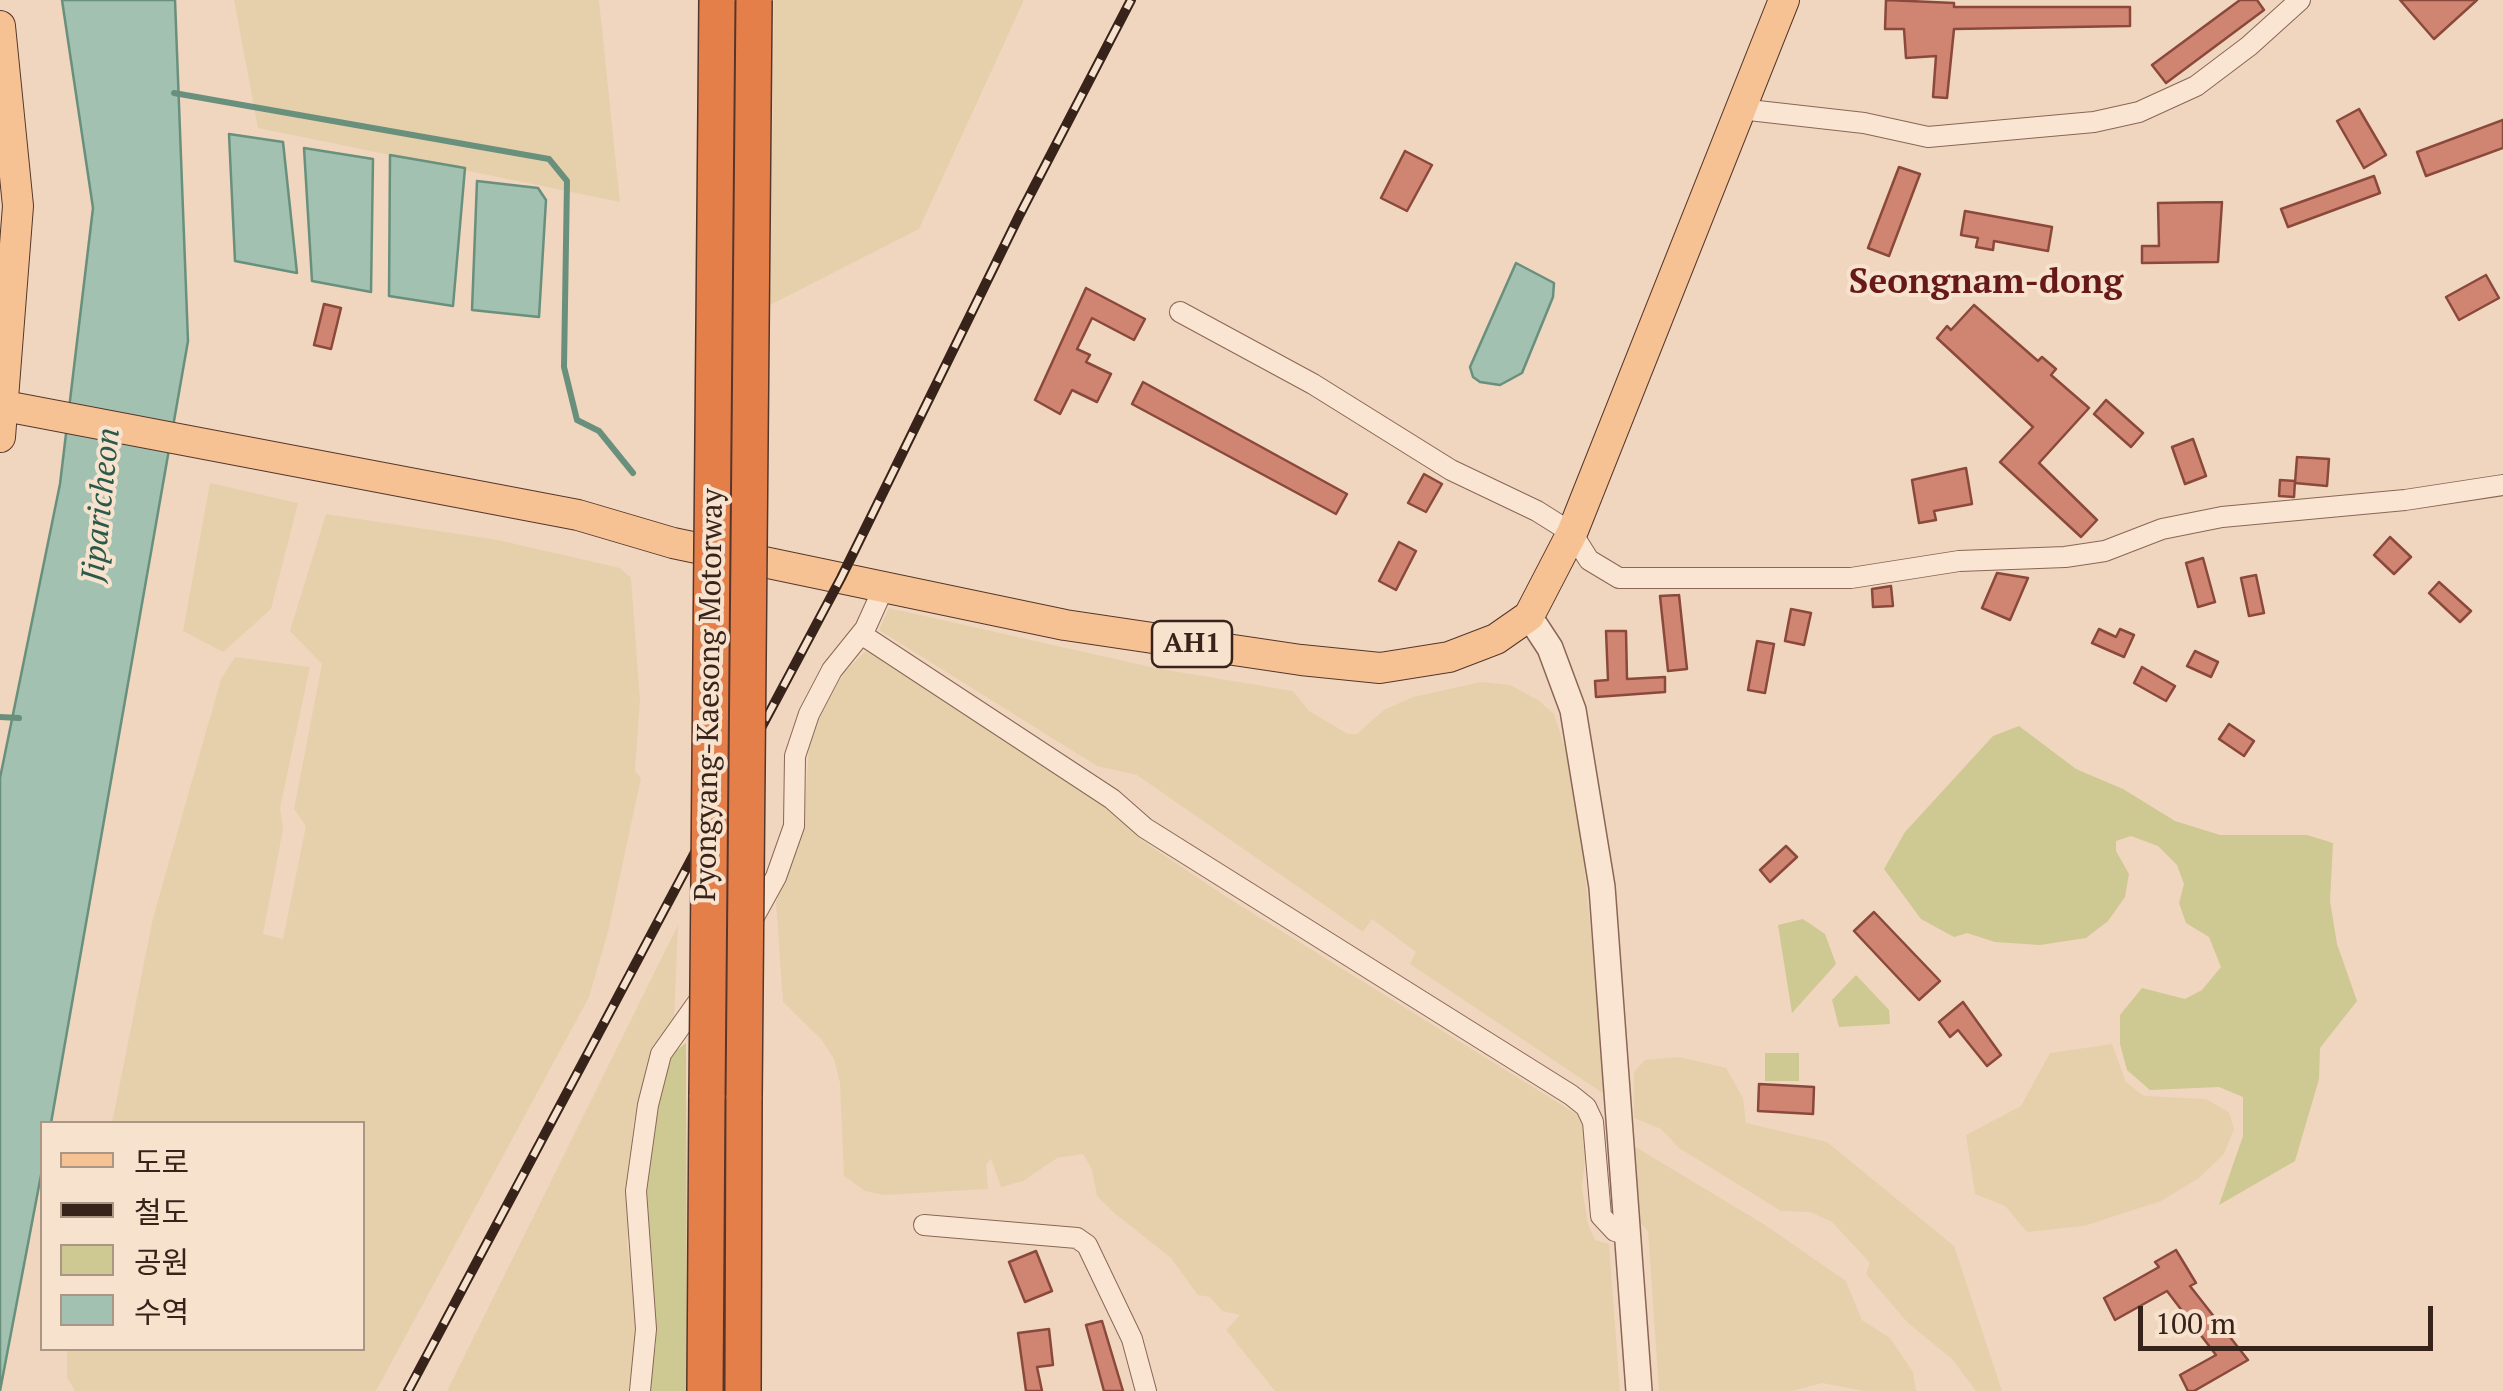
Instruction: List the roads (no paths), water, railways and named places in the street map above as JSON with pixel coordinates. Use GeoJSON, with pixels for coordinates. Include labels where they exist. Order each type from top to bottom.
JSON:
{"type":"FeatureCollection","features":[{"type":"Feature","properties":{"kind":"highway","name":"Pyongyang-Kaesong Motorway"},"geometry":{"type":"LineString","coordinates":[[705,1391],[717,0]]}},
{"type":"Feature","properties":{"kind":"highway","name":"Pyongyang-Kaesong Motorway"},"geometry":{"type":"LineString","coordinates":[[742,1391],[754,0]]}},
{"type":"Feature","properties":{"kind":"main road","name":"AH1"},"geometry":{"type":"LineString","coordinates":[[6,406],[578,515],[673,543],[1065,624],[1301,660],[1380,668],[1449,658],[1496,640],[1529,616],[1572,534],[1784,0]]}},
{"type":"Feature","properties":{"kind":"main road"},"geometry":{"type":"LineString","coordinates":[[0,26],[18,206],[6,406],[0,436]]}},
{"type":"Feature","properties":{"kind":"street"},"geometry":{"type":"LineString","coordinates":[[1740,110],[1864,122],[1928,137],[2094,122],[2139,112],[2196,86],[2300,0]]}},
{"type":"Feature","properties":{"kind":"street"},"geometry":{"type":"LineString","coordinates":[[1180,312],[1312,384],[1451,470],[1572,534],[1589,560],[1620,578],[1851,578],[1959,562],[2065,557],[2105,551],[2162,528],[2222,516],[2405,500],[2503,484]]}},
{"type":"Feature","properties":{"kind":"street"},"geometry":{"type":"LineString","coordinates":[[640,1391],[646,1329],[636,1244],[636,1192],[648,1105],[661,1054],[771,889],[794,826],[795,756],[810,714],[832,670],[860,634],[884,587]]}},
{"type":"Feature","properties":{"kind":"street"},"geometry":{"type":"LineString","coordinates":[[1529,616],[1550,648],[1573,710],[1602,887],[1639,1391]]}},
{"type":"Feature","properties":{"kind":"street"},"geometry":{"type":"LineString","coordinates":[[860,634],[1112,799],[1145,828],[1571,1095],[1586,1108],[1593,1122],[1600,1216],[1615,1231],[1626,1234]]}},
{"type":"Feature","properties":{"kind":"street"},"geometry":{"type":"LineString","coordinates":[[924,1225],[1077,1238],[1087,1245],[1132,1339],[1146,1391]]}},
{"type":"Feature","properties":{"kind":"water","name":"Jiparicheon"},"geometry":{"type":"Polygon","coordinates":[[[62,0],[175,0],[188,341],[51,1121],[40,1121],[40,1181],[0,1391],[0,778],[60,484],[93,208],[62,0]]]}},
{"type":"Feature","properties":{"kind":"water"},"geometry":{"type":"Polygon","coordinates":[[[229,134],[283,142],[297,273],[235,261],[229,134]]]}},
{"type":"Feature","properties":{"kind":"water"},"geometry":{"type":"Polygon","coordinates":[[[304,148],[373,159],[371,292],[312,281],[304,148]]]}},
{"type":"Feature","properties":{"kind":"water"},"geometry":{"type":"Polygon","coordinates":[[[390,155],[465,168],[453,306],[389,296],[390,155]]]}},
{"type":"Feature","properties":{"kind":"water"},"geometry":{"type":"Polygon","coordinates":[[[477,181],[538,188],[546,200],[539,317],[472,310],[477,181]]]}},
{"type":"Feature","properties":{"kind":"water"},"geometry":{"type":"Polygon","coordinates":[[[1516,263],[1554,283],[1553,297],[1522,373],[1500,385],[1480,382],[1473,377],[1470,367],[1516,263]]]}},
{"type":"Feature","properties":{"kind":"waterway"},"geometry":{"type":"LineString","coordinates":[[174,93],[549,159],[567,181],[564,367],[577,420],[599,431],[633,473]]}},
{"type":"Feature","properties":{"kind":"waterway"},"geometry":{"type":"LineString","coordinates":[[0,717],[19,718]]}},
{"type":"Feature","properties":{"kind":"railway"},"geometry":{"type":"LineString","coordinates":[[408,1391],[841,578],[1019,216],[1131,0]]}},
{"type":"Feature","properties":{"kind":"district","name":"Seongnam-dong"},"geometry":{"type":"Point","coordinates":[1986,283]}}]}
